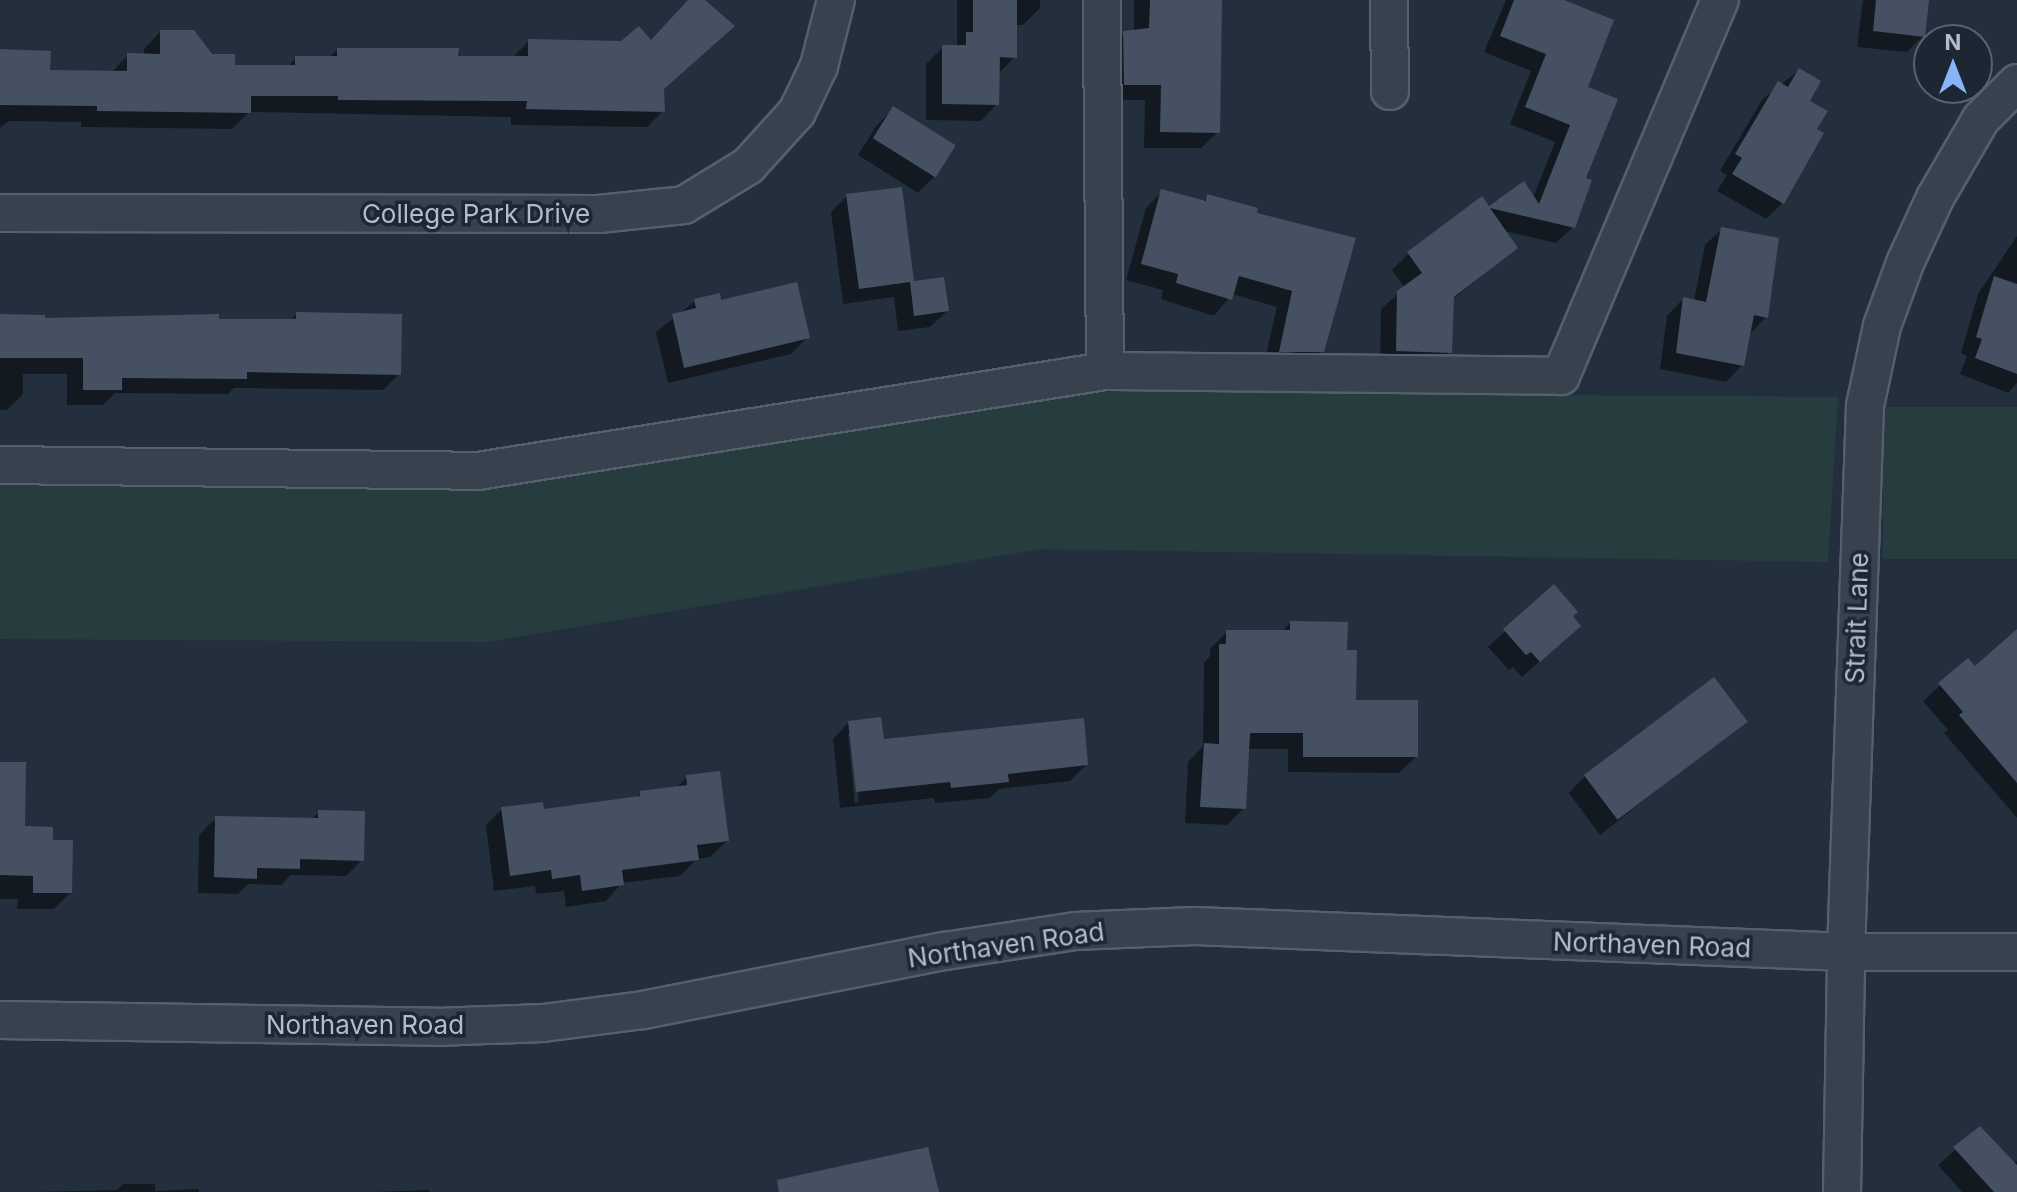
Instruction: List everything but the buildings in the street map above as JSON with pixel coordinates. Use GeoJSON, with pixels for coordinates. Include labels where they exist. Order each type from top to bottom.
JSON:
{"type":"FeatureCollection","features":[{"type":"Feature","properties":{"kind":"street","name":"College Park Drive"},"geometry":{"type":"LineString","coordinates":[[0,213],[599,214],[684,205],[748,166],[797,112],[819,66],[836,0]]}},
{"type":"Feature","properties":{"kind":"street"},"geometry":{"type":"LineString","coordinates":[[1102,0],[1105,371]]}},
{"type":"Feature","properties":{"kind":"street"},"geometry":{"type":"LineString","coordinates":[[1389,0],[1390,91]]}},
{"type":"Feature","properties":{"kind":"street"},"geometry":{"type":"LineString","coordinates":[[0,465],[478,471],[1105,371],[1561,376],[1720,0]]}},
{"type":"Feature","properties":{"kind":"street","name":"Strait Lane"},"geometry":{"type":"LineString","coordinates":[[1842,1192],[1846,952],[1865,406],[1882,326],[1905,263],[1935,198],[1981,119],[2017,83]]}},
{"type":"Feature","properties":{"kind":"street","name":"Northaven Road"},"geometry":{"type":"LineString","coordinates":[[0,1020],[437,1027],[543,1023],[643,1010],[945,951],[1075,931],[1195,926],[1846,952],[2017,952]]}},
{"type":"Feature","properties":{"kind":"green space"},"geometry":{"type":"Polygon","coordinates":[[[1038,391],[1838,397],[1828,562],[1042,549],[486,642],[0,639],[0,473],[474,477],[1038,391]]]}},
{"type":"Feature","properties":{"kind":"green space"},"geometry":{"type":"Polygon","coordinates":[[[1883,407],[2017,407],[2017,559],[1883,559],[1883,407]]]}}]}
